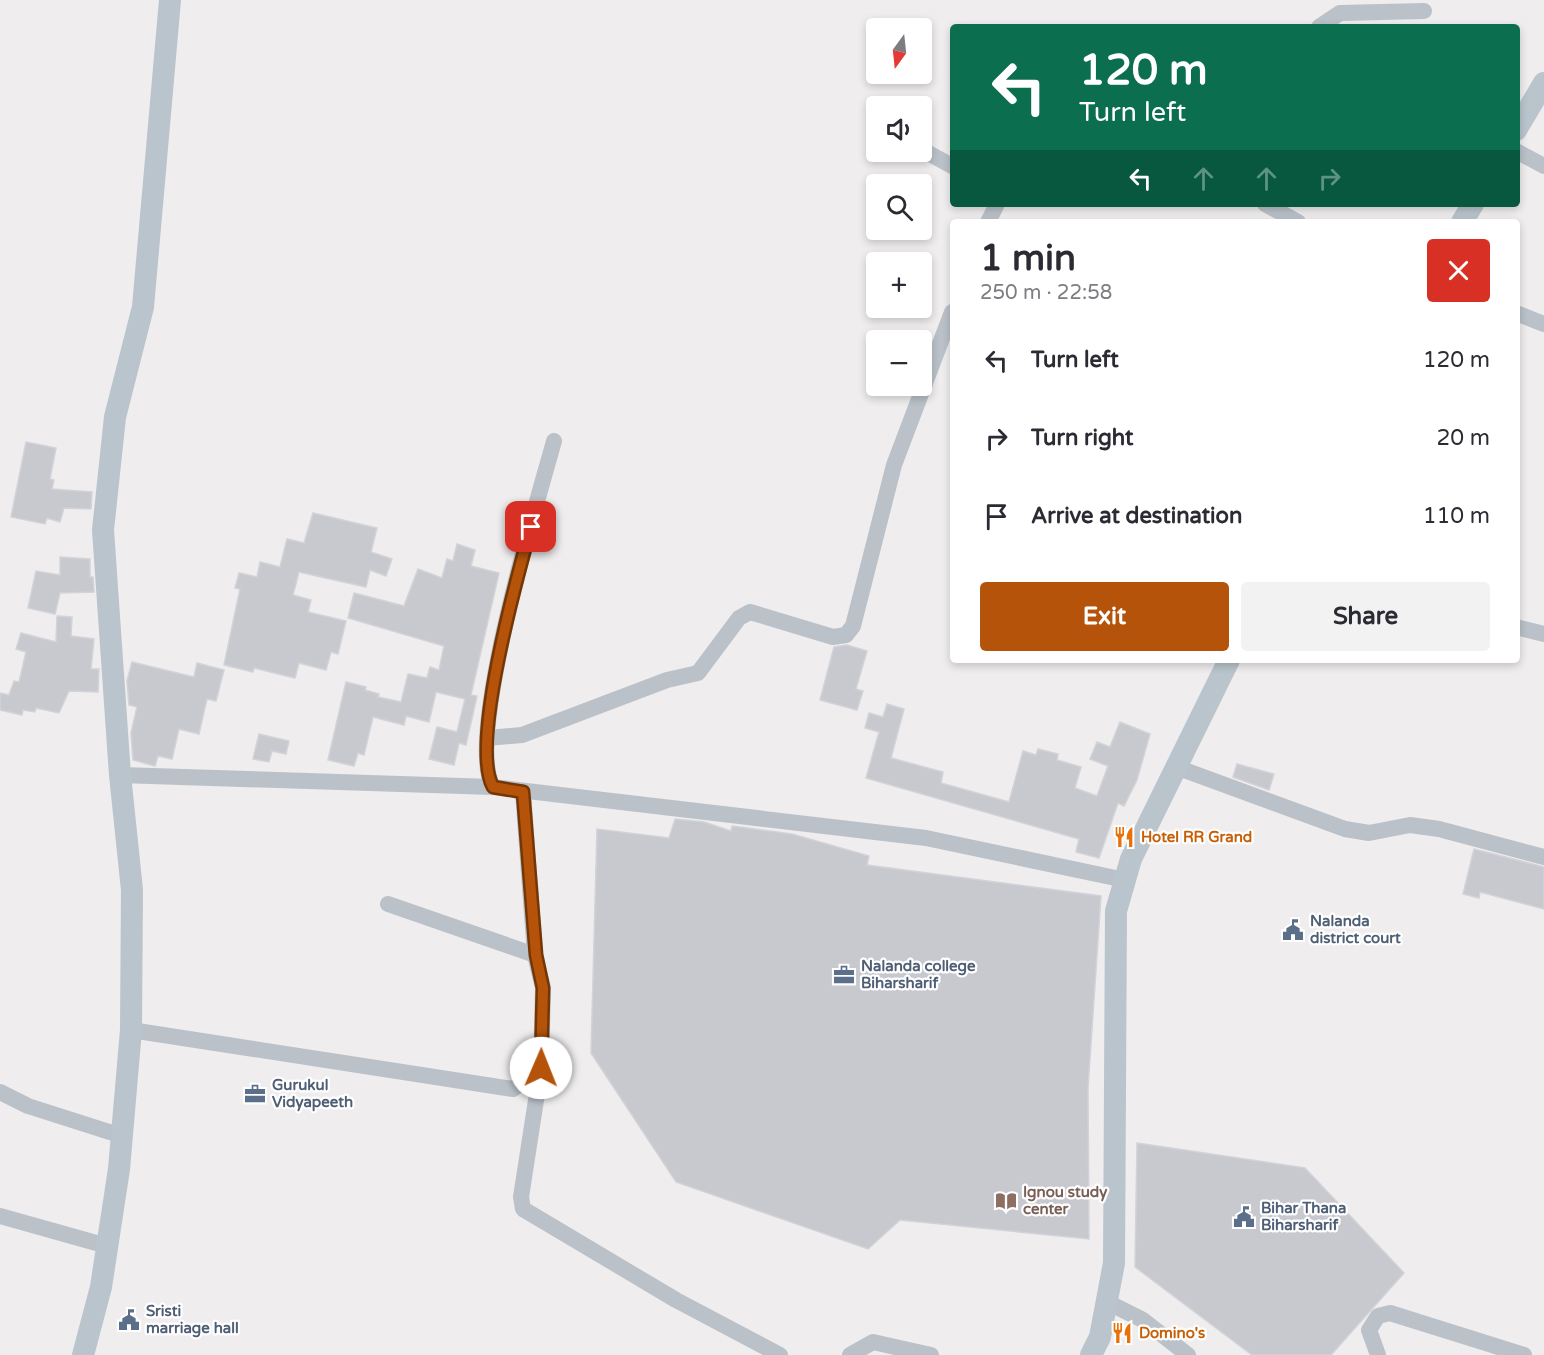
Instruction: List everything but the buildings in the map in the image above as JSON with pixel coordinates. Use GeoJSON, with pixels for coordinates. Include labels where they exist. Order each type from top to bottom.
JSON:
{"type":"FeatureCollection","features":[{"type":"Feature","properties":{"kind":"main road"},"geometry":{"type":"LineString","coordinates":[[83,1355],[101,1287],[122,1136],[131,1030],[132,890],[120,775],[103,530],[115,417],[143,307],[170,0]]}},
{"type":"Feature","properties":{"kind":"main road"},"geometry":{"type":"LineString","coordinates":[[1520,123],[1544,83]]}},
{"type":"Feature","properties":{"kind":"main road"},"geometry":{"type":"LineString","coordinates":[[1091,1355],[1100,1337],[1114,1263],[1116,911],[1131,859],[1228,663]]}},
{"type":"Feature","properties":{"kind":"street"},"geometry":{"type":"LineString","coordinates":[[1324,24],[1340,14],[1424,11]]}},
{"type":"Feature","properties":{"kind":"street"},"geometry":{"type":"LineString","coordinates":[[1520,153],[1544,166]]}},
{"type":"Feature","properties":{"kind":"street"},"geometry":{"type":"LineString","coordinates":[[932,154],[950,165]]}},
{"type":"Feature","properties":{"kind":"street"},"geometry":{"type":"LineString","coordinates":[[1270,207],[1292,219]]}},
{"type":"Feature","properties":{"kind":"street"},"geometry":{"type":"LineString","coordinates":[[1520,315],[1544,324]]}},
{"type":"Feature","properties":{"kind":"street"},"geometry":{"type":"LineString","coordinates":[[487,738],[522,735],[667,680],[698,673],[739,618],[750,612],[832,636],[846,635],[853,626],[894,465],[950,317]]}},
{"type":"Feature","properties":{"kind":"street"},"geometry":{"type":"LineString","coordinates":[[493,787],[487,776],[487,738],[501,642],[554,441]]}},
{"type":"Feature","properties":{"kind":"street"},"geometry":{"type":"LineString","coordinates":[[1520,628],[1544,634]]}},
{"type":"Feature","properties":{"kind":"street"},"geometry":{"type":"LineString","coordinates":[[1176,767],[1345,829],[1369,833],[1410,825],[1439,829],[1544,856]]}},
{"type":"Feature","properties":{"kind":"street"},"geometry":{"type":"LineString","coordinates":[[120,775],[493,787],[926,838],[1125,880]]}},
{"type":"Feature","properties":{"kind":"street"},"geometry":{"type":"LineString","coordinates":[[523,792],[536,955],[543,988],[541,1068],[520,1197],[523,1209],[676,1300],[780,1355]]}},
{"type":"Feature","properties":{"kind":"street"},"geometry":{"type":"LineString","coordinates":[[388,904],[536,955]]}},
{"type":"Feature","properties":{"kind":"street"},"geometry":{"type":"LineString","coordinates":[[131,1030],[513,1089],[541,1068]]}},
{"type":"Feature","properties":{"kind":"street"},"geometry":{"type":"LineString","coordinates":[[0,1092],[28,1106],[122,1136]]}},
{"type":"Feature","properties":{"kind":"street"},"geometry":{"type":"LineString","coordinates":[[0,1216],[107,1246]]}},
{"type":"Feature","properties":{"kind":"street"},"geometry":{"type":"LineString","coordinates":[[1107,1302],[1143,1320],[1188,1355]]}},
{"type":"Feature","properties":{"kind":"street"},"geometry":{"type":"LineString","coordinates":[[1378,1355],[1369,1330],[1378,1316],[1390,1312],[1524,1355]]}},
{"type":"Feature","properties":{"kind":"street"},"geometry":{"type":"LineString","coordinates":[[850,1355],[873,1342],[931,1355]]}},
{"type":"Feature","properties":{"kind":"place","name":"Hotel RR Grand"},"geometry":{"type":"Point","coordinates":[1124,837]}},
{"type":"Feature","properties":{"kind":"place","name":"Nalanda district court"},"geometry":{"type":"Point","coordinates":[1293,930]}},
{"type":"Feature","properties":{"kind":"place","name":"Nalanda college Biharsharif"},"geometry":{"type":"Point","coordinates":[844,975]}},
{"type":"Feature","properties":{"kind":"place","name":"Gurukul Vidyapeeth"},"geometry":{"type":"Point","coordinates":[255,1094]}},
{"type":"Feature","properties":{"kind":"place","name":"Ignou study center"},"geometry":{"type":"Point","coordinates":[1006,1201]}},
{"type":"Feature","properties":{"kind":"place","name":"Bihar Thana Biharsharif"},"geometry":{"type":"Point","coordinates":[1244,1217]}},
{"type":"Feature","properties":{"kind":"place","name":"Sristi marriage hall"},"geometry":{"type":"Point","coordinates":[129,1320]}},
{"type":"Feature","properties":{"kind":"place","name":"Domino's"},"geometry":{"type":"Point","coordinates":[1122,1333]}},
{"type":"Feature","properties":{"kind":"route"},"geometry":{"type":"LineString","coordinates":[[531,527],[501,642],[487,738],[487,776],[493,787],[523,792],[536,955],[543,988],[541,1068]]}}]}
